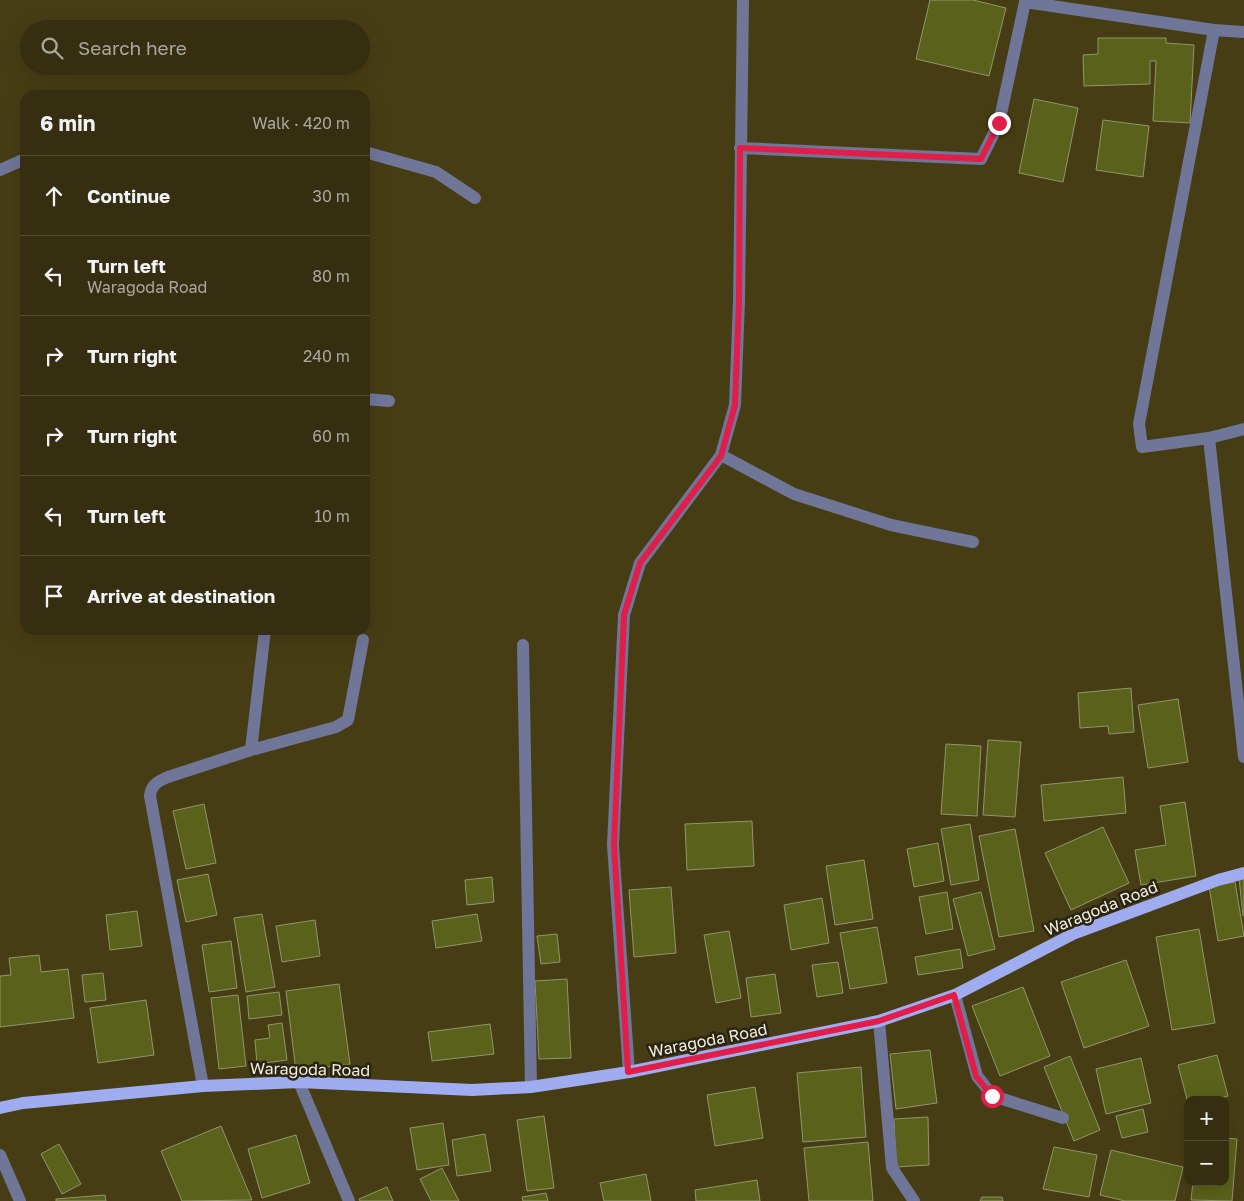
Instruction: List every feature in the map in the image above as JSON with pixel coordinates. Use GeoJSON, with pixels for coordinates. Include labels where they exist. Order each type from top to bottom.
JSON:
{"type":"FeatureCollection","features":[{"type":"Feature","properties":{"kind":"main road","name":"Waragoda Road"},"geometry":{"type":"LineString","coordinates":[[0,1108],[23,1103],[203,1086],[299,1082],[472,1090],[531,1086],[628,1072],[879,1021],[954,995],[1073,934],[1218,880],[1244,873]]}},
{"type":"Feature","properties":{"kind":"street"},"geometry":{"type":"LineString","coordinates":[[628,1072],[614,845],[624,615],[640,563],[721,456],[735,405],[739,301],[743,0]]}},
{"type":"Feature","properties":{"kind":"street"},"geometry":{"type":"LineString","coordinates":[[740,148],[981,159],[999,123],[1025,1],[1214,30],[1244,32]]}},
{"type":"Feature","properties":{"kind":"street"},"geometry":{"type":"LineString","coordinates":[[1214,30],[1139,424],[1142,448],[1209,438],[1244,430]]}},
{"type":"Feature","properties":{"kind":"street"},"geometry":{"type":"LineString","coordinates":[[370,153],[436,172],[475,198]]}},
{"type":"Feature","properties":{"kind":"street"},"geometry":{"type":"LineString","coordinates":[[0,170],[20,162]]}},
{"type":"Feature","properties":{"kind":"street"},"geometry":{"type":"LineString","coordinates":[[370,399],[390,401]]}},
{"type":"Feature","properties":{"kind":"street"},"geometry":{"type":"LineString","coordinates":[[1209,438],[1244,757]]}},
{"type":"Feature","properties":{"kind":"street"},"geometry":{"type":"LineString","coordinates":[[721,456],[794,494],[891,525],[974,542]]}},
{"type":"Feature","properties":{"kind":"street"},"geometry":{"type":"LineString","coordinates":[[251,750],[264,635]]}},
{"type":"Feature","properties":{"kind":"street"},"geometry":{"type":"LineString","coordinates":[[203,1086],[150,796],[151,788],[159,781],[251,750],[336,727],[348,720],[362,640]]}},
{"type":"Feature","properties":{"kind":"street"},"geometry":{"type":"LineString","coordinates":[[523,644],[531,1086]]}},
{"type":"Feature","properties":{"kind":"street"},"geometry":{"type":"LineString","coordinates":[[954,995],[976,1076],[992,1096],[1063,1118]]}},
{"type":"Feature","properties":{"kind":"street"},"geometry":{"type":"LineString","coordinates":[[879,1021],[892,1168],[914,1201]]}},
{"type":"Feature","properties":{"kind":"street"},"geometry":{"type":"LineString","coordinates":[[299,1082],[348,1201]]}},
{"type":"Feature","properties":{"kind":"street"},"geometry":{"type":"LineString","coordinates":[[0,1155],[20,1201]]}},
{"type":"Feature","properties":{"kind":"building"},"geometry":{"type":"Polygon","coordinates":[[[930,0],[973,0],[1006,8],[989,76],[916,59],[930,0]]]}},
{"type":"Feature","properties":{"kind":"building"},"geometry":{"type":"Polygon","coordinates":[[[1098,38],[1166,38],[1166,43],[1194,45],[1190,123],[1153,121],[1156,61],[1150,61],[1150,84],[1084,86],[1083,55],[1098,54],[1098,38]]]}},
{"type":"Feature","properties":{"kind":"building"},"geometry":{"type":"Polygon","coordinates":[[[1034,99],[1078,108],[1063,182],[1019,173],[1034,99]]]}},
{"type":"Feature","properties":{"kind":"building"},"geometry":{"type":"Polygon","coordinates":[[[1103,120],[1149,126],[1143,177],[1096,170],[1103,120]]]}},
{"type":"Feature","properties":{"kind":"building"},"geometry":{"type":"Polygon","coordinates":[[[1131,688],[1134,732],[1109,734],[1108,726],[1080,728],[1078,693],[1131,688]]]}},
{"type":"Feature","properties":{"kind":"building"},"geometry":{"type":"Polygon","coordinates":[[[1178,699],[1188,762],[1148,768],[1138,705],[1178,699]]]}},
{"type":"Feature","properties":{"kind":"building"},"geometry":{"type":"Polygon","coordinates":[[[988,740],[1021,742],[1015,817],[983,815],[988,740]]]}},
{"type":"Feature","properties":{"kind":"building"},"geometry":{"type":"Polygon","coordinates":[[[946,744],[981,746],[977,816],[941,814],[946,744]]]}},
{"type":"Feature","properties":{"kind":"building"},"geometry":{"type":"Polygon","coordinates":[[[1123,777],[1126,813],[1044,821],[1041,785],[1123,777]]]}},
{"type":"Feature","properties":{"kind":"building"},"geometry":{"type":"Polygon","coordinates":[[[1185,802],[1196,876],[1141,885],[1135,850],[1166,845],[1160,806],[1185,802]]]}},
{"type":"Feature","properties":{"kind":"building"},"geometry":{"type":"Polygon","coordinates":[[[204,804],[216,863],[186,869],[173,811],[204,804]]]}},
{"type":"Feature","properties":{"kind":"building"},"geometry":{"type":"Polygon","coordinates":[[[752,821],[754,866],[687,870],[685,824],[752,821]]]}},
{"type":"Feature","properties":{"kind":"building"},"geometry":{"type":"Polygon","coordinates":[[[970,824],[979,880],[951,885],[941,829],[970,824]]]}},
{"type":"Feature","properties":{"kind":"building"},"geometry":{"type":"Polygon","coordinates":[[[1103,827],[1129,883],[1071,910],[1045,853],[1103,827]]]}},
{"type":"Feature","properties":{"kind":"building"},"geometry":{"type":"Polygon","coordinates":[[[1015,829],[1034,931],[999,937],[979,836],[1015,829]]]}},
{"type":"Feature","properties":{"kind":"building"},"geometry":{"type":"Polygon","coordinates":[[[938,843],[944,881],[914,887],[907,849],[938,843]]]}},
{"type":"Feature","properties":{"kind":"building"},"geometry":{"type":"Polygon","coordinates":[[[864,860],[873,919],[835,925],[826,866],[864,860]]]}},
{"type":"Feature","properties":{"kind":"building"},"geometry":{"type":"Polygon","coordinates":[[[208,874],[217,915],[186,922],[177,880],[208,874]]]}},
{"type":"Feature","properties":{"kind":"building"},"geometry":{"type":"Polygon","coordinates":[[[492,877],[494,902],[467,905],[465,880],[492,877]]]}},
{"type":"Feature","properties":{"kind":"building"},"geometry":{"type":"Polygon","coordinates":[[[1244,877],[1244,916],[1243,916],[1239,878],[1244,877]]]}},
{"type":"Feature","properties":{"kind":"building"},"geometry":{"type":"Polygon","coordinates":[[[1235,882],[1244,936],[1218,941],[1209,886],[1235,882]]]}},
{"type":"Feature","properties":{"kind":"building"},"geometry":{"type":"Polygon","coordinates":[[[671,887],[676,953],[634,957],[629,890],[671,887]]]}},
{"type":"Feature","properties":{"kind":"building"},"geometry":{"type":"Polygon","coordinates":[[[947,892],[953,929],[926,934],[919,897],[947,892]]]}},
{"type":"Feature","properties":{"kind":"building"},"geometry":{"type":"Polygon","coordinates":[[[981,892],[995,949],[968,956],[953,899],[981,892]]]}},
{"type":"Feature","properties":{"kind":"building"},"geometry":{"type":"Polygon","coordinates":[[[822,898],[829,943],[791,950],[784,905],[822,898]]]}},
{"type":"Feature","properties":{"kind":"building"},"geometry":{"type":"Polygon","coordinates":[[[137,911],[142,946],[110,950],[106,915],[137,911]]]}},
{"type":"Feature","properties":{"kind":"building"},"geometry":{"type":"Polygon","coordinates":[[[262,914],[275,987],[246,992],[234,918],[262,914]]]}},
{"type":"Feature","properties":{"kind":"building"},"geometry":{"type":"Polygon","coordinates":[[[477,914],[482,941],[436,948],[432,921],[477,914]]]}},
{"type":"Feature","properties":{"kind":"building"},"geometry":{"type":"Polygon","coordinates":[[[315,920],[320,956],[282,962],[276,926],[315,920]]]}},
{"type":"Feature","properties":{"kind":"building"},"geometry":{"type":"Polygon","coordinates":[[[877,927],[887,983],[850,989],[840,933],[877,927]]]}},
{"type":"Feature","properties":{"kind":"building"},"geometry":{"type":"Polygon","coordinates":[[[1199,929],[1215,1023],[1172,1030],[1156,937],[1199,929]]]}},
{"type":"Feature","properties":{"kind":"building"},"geometry":{"type":"Polygon","coordinates":[[[729,931],[741,998],[716,1003],[704,935],[729,931]]]}},
{"type":"Feature","properties":{"kind":"building"},"geometry":{"type":"Polygon","coordinates":[[[557,934],[560,962],[541,964],[537,936],[557,934]]]}},
{"type":"Feature","properties":{"kind":"building"},"geometry":{"type":"Polygon","coordinates":[[[231,941],[237,988],[209,992],[202,945],[231,941]]]}},
{"type":"Feature","properties":{"kind":"building"},"geometry":{"type":"Polygon","coordinates":[[[960,949],[963,968],[918,975],[915,957],[960,949]]]}},
{"type":"Feature","properties":{"kind":"building"},"geometry":{"type":"Polygon","coordinates":[[[39,955],[41,972],[68,969],[74,1018],[0,1027],[0,976],[11,975],[9,958],[39,955]]]}},
{"type":"Feature","properties":{"kind":"building"},"geometry":{"type":"Polygon","coordinates":[[[1126,960],[1149,1026],[1084,1048],[1061,982],[1126,960]]]}},
{"type":"Feature","properties":{"kind":"building"},"geometry":{"type":"Polygon","coordinates":[[[838,962],[843,993],[817,997],[812,965],[838,962]]]}},
{"type":"Feature","properties":{"kind":"building"},"geometry":{"type":"Polygon","coordinates":[[[103,973],[106,1000],[85,1002],[82,975],[103,973]]]}},
{"type":"Feature","properties":{"kind":"building"},"geometry":{"type":"Polygon","coordinates":[[[775,974],[781,1013],[751,1017],[746,978],[775,974]]]}},
{"type":"Feature","properties":{"kind":"building"},"geometry":{"type":"Polygon","coordinates":[[[567,979],[571,1058],[539,1059],[535,981],[567,979]]]}},
{"type":"Feature","properties":{"kind":"building"},"geometry":{"type":"Polygon","coordinates":[[[339,984],[350,1064],[296,1071],[286,991],[339,984]]]}},
{"type":"Feature","properties":{"kind":"building"},"geometry":{"type":"Polygon","coordinates":[[[1023,987],[1050,1056],[1000,1076],[972,1006],[1023,987]]]}},
{"type":"Feature","properties":{"kind":"building"},"geometry":{"type":"Polygon","coordinates":[[[279,992],[282,1015],[249,1019],[247,996],[279,992]]]}},
{"type":"Feature","properties":{"kind":"building"},"geometry":{"type":"Polygon","coordinates":[[[238,995],[246,1066],[219,1069],[211,998],[238,995]]]}},
{"type":"Feature","properties":{"kind":"building"},"geometry":{"type":"Polygon","coordinates":[[[146,1000],[154,1055],[98,1063],[90,1008],[146,1000]]]}},
{"type":"Feature","properties":{"kind":"building"},"geometry":{"type":"Polygon","coordinates":[[[282,1023],[287,1060],[257,1064],[255,1040],[270,1038],[268,1025],[282,1023]]]}},
{"type":"Feature","properties":{"kind":"building"},"geometry":{"type":"Polygon","coordinates":[[[490,1024],[494,1054],[432,1061],[428,1032],[490,1024]]]}},
{"type":"Feature","properties":{"kind":"building"},"geometry":{"type":"Polygon","coordinates":[[[930,1050],[937,1103],[896,1109],[890,1054],[930,1050]]]}},
{"type":"Feature","properties":{"kind":"building"},"geometry":{"type":"Polygon","coordinates":[[[1217,1055],[1228,1096],[1186,1096],[1178,1065],[1217,1055]]]}},
{"type":"Feature","properties":{"kind":"building"},"geometry":{"type":"Polygon","coordinates":[[[1070,1056],[1100,1130],[1074,1141],[1044,1067],[1070,1056]]]}},
{"type":"Feature","properties":{"kind":"building"},"geometry":{"type":"Polygon","coordinates":[[[1141,1058],[1151,1103],[1106,1114],[1096,1069],[1141,1058]]]}},
{"type":"Feature","properties":{"kind":"building"},"geometry":{"type":"Polygon","coordinates":[[[861,1067],[866,1137],[803,1142],[797,1073],[861,1067]]]}},
{"type":"Feature","properties":{"kind":"building"},"geometry":{"type":"Polygon","coordinates":[[[755,1087],[763,1138],[715,1146],[707,1095],[755,1087]]]}},
{"type":"Feature","properties":{"kind":"building"},"geometry":{"type":"Polygon","coordinates":[[[1143,1109],[1148,1132],[1122,1138],[1116,1116],[1143,1109]]]}},
{"type":"Feature","properties":{"kind":"building"},"geometry":{"type":"Polygon","coordinates":[[[544,1116],[554,1188],[527,1191],[517,1120],[544,1116]]]}},
{"type":"Feature","properties":{"kind":"building"},"geometry":{"type":"Polygon","coordinates":[[[928,1117],[929,1165],[896,1167],[894,1119],[928,1117]]]}},
{"type":"Feature","properties":{"kind":"building"},"geometry":{"type":"Polygon","coordinates":[[[443,1123],[449,1165],[417,1170],[410,1128],[443,1123]]]}},
{"type":"Feature","properties":{"kind":"building"},"geometry":{"type":"Polygon","coordinates":[[[221,1126],[252,1200],[182,1201],[161,1151],[221,1126]]]}},
{"type":"Feature","properties":{"kind":"building"},"geometry":{"type":"Polygon","coordinates":[[[485,1134],[491,1171],[457,1176],[452,1140],[485,1134]]]}},
{"type":"Feature","properties":{"kind":"building"},"geometry":{"type":"Polygon","coordinates":[[[296,1135],[310,1183],[262,1198],[248,1149],[296,1135]]]}},
{"type":"Feature","properties":{"kind":"building"},"geometry":{"type":"Polygon","coordinates":[[[1229,1138],[1237,1139],[1232,1201],[1191,1200],[1193,1186],[1229,1186],[1229,1138]]]}},
{"type":"Feature","properties":{"kind":"building"},"geometry":{"type":"Polygon","coordinates":[[[868,1142],[873,1201],[809,1201],[804,1148],[868,1142]]]}},
{"type":"Feature","properties":{"kind":"building"},"geometry":{"type":"Polygon","coordinates":[[[59,1144],[81,1184],[62,1194],[41,1154],[59,1144]]]}},
{"type":"Feature","properties":{"kind":"building"},"geometry":{"type":"Polygon","coordinates":[[[1054,1147],[1097,1155],[1089,1197],[1043,1189],[1054,1147]]]}},
{"type":"Feature","properties":{"kind":"building"},"geometry":{"type":"Polygon","coordinates":[[[1111,1150],[1183,1167],[1175,1201],[1125,1201],[1100,1195],[1111,1150]]]}},
{"type":"Feature","properties":{"kind":"building"},"geometry":{"type":"Polygon","coordinates":[[[442,1168],[459,1201],[431,1201],[420,1179],[442,1168]]]}},
{"type":"Feature","properties":{"kind":"building"},"geometry":{"type":"Polygon","coordinates":[[[646,1174],[651,1201],[604,1201],[600,1183],[646,1174]]]}},
{"type":"Feature","properties":{"kind":"building"},"geometry":{"type":"Polygon","coordinates":[[[757,1180],[760,1201],[696,1201],[695,1190],[757,1180]]]}},
{"type":"Feature","properties":{"kind":"building"},"geometry":{"type":"Polygon","coordinates":[[[387,1187],[393,1201],[360,1201],[359,1199],[387,1187]]]}},
{"type":"Feature","properties":{"kind":"building"},"geometry":{"type":"Polygon","coordinates":[[[546,1193],[548,1201],[523,1201],[522,1197],[546,1193]]]}},
{"type":"Feature","properties":{"kind":"building"},"geometry":{"type":"Polygon","coordinates":[[[105,1195],[106,1201],[56,1201],[56,1199],[105,1195]]]}},
{"type":"Feature","properties":{"kind":"building"},"geometry":{"type":"Polygon","coordinates":[[[982,1197],[1002,1197],[1003,1201],[980,1201],[982,1197]]]}},
{"type":"Feature","properties":{"kind":"route"},"geometry":{"type":"LineString","coordinates":[[992,1096],[976,1076],[954,995],[879,1021],[628,1072],[614,845],[621,649],[624,615],[640,563],[721,456],[735,405],[739,301],[740,148],[981,159],[999,123]]}}]}
